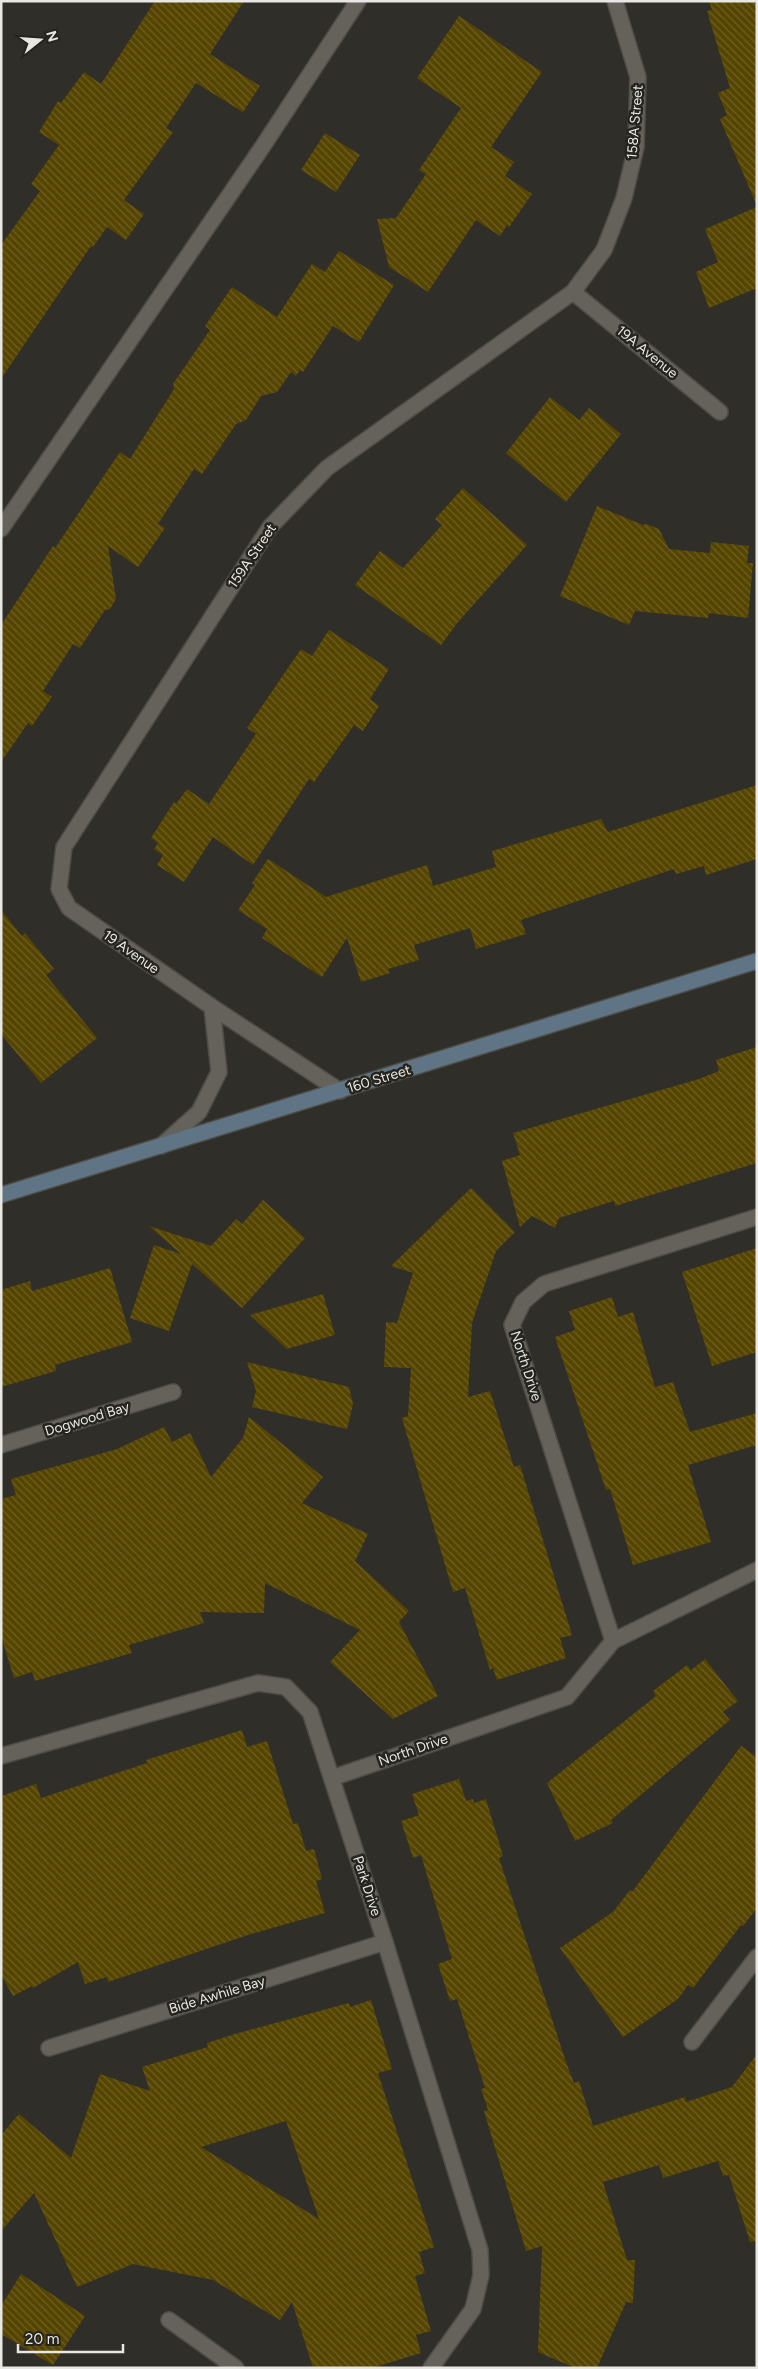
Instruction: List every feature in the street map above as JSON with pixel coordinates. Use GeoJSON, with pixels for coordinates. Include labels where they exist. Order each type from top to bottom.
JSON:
{"type":"FeatureCollection","features":[{"type":"Feature","properties":{"kind":"street"},"geometry":{"type":"LineString","coordinates":[[1,528],[263,146],[358,1]]}},
{"type":"Feature","properties":{"kind":"street","name":"158A Street"},"geometry":{"type":"LineString","coordinates":[[574,292],[604,250],[624,198],[636,147],[638,77],[614,1]]}},
{"type":"Feature","properties":{"kind":"street","name":"19A Avenue"},"geometry":{"type":"LineString","coordinates":[[574,292],[720,412]]}},
{"type":"Feature","properties":{"kind":"street","name":"159A Street"},"geometry":{"type":"LineString","coordinates":[[59,889],[64,846],[270,527],[327,468],[574,292]]}},
{"type":"Feature","properties":{"kind":"street","name":"19 Avenue"},"geometry":{"type":"LineString","coordinates":[[59,889],[69,908],[212,1007],[340,1091]]}},
{"type":"Feature","properties":{"kind":"street","name":"160 Street"},"geometry":{"type":"LineString","coordinates":[[1,1195],[757,961]]}},
{"type":"Feature","properties":{"kind":"street"},"geometry":{"type":"LineString","coordinates":[[161,1146],[199,1112],[219,1072],[212,1007]]}},
{"type":"Feature","properties":{"kind":"street","name":"North Drive"},"geometry":{"type":"LineString","coordinates":[[613,1641],[512,1325],[523,1302],[544,1284],[757,1218]]}},
{"type":"Feature","properties":{"kind":"street","name":"Dogwood Bay"},"geometry":{"type":"LineString","coordinates":[[1,1445],[173,1392]]}},
{"type":"Feature","properties":{"kind":"street","name":"North Drive"},"geometry":{"type":"LineString","coordinates":[[332,1778],[567,1697],[613,1641],[757,1570]]}},
{"type":"Feature","properties":{"kind":"street","name":"Park Drive"},"geometry":{"type":"LineString","coordinates":[[1,1756],[258,1683],[286,1687],[310,1712],[385,1942],[480,2250],[482,2275],[474,2309],[431,2368]]}},
{"type":"Feature","properties":{"kind":"street","name":"Bide Awhile Bay"},"geometry":{"type":"LineString","coordinates":[[49,2048],[385,1942]]}},
{"type":"Feature","properties":{"kind":"street"},"geometry":{"type":"LineString","coordinates":[[692,2042],[757,1957]]}},
{"type":"Feature","properties":{"kind":"street"},"geometry":{"type":"LineString","coordinates":[[169,2320],[236,2368]]}},
{"type":"Feature","properties":{"kind":"building"},"geometry":{"type":"Polygon","coordinates":[[[155,1],[244,1],[210,54],[260,86],[243,112],[196,83],[166,128],[173,132],[124,200],[144,214],[126,240],[107,227],[93,247],[91,246],[1,379],[1,245],[40,191],[31,184],[59,145],[39,132],[58,101],[61,103],[84,72],[101,84],[155,1]]]}},
{"type":"Feature","properties":{"kind":"building"},"geometry":{"type":"Polygon","coordinates":[[[709,1],[757,1],[757,206],[720,119],[727,115],[718,93],[730,88],[707,11],[712,10],[709,1]]]}},
{"type":"Feature","properties":{"kind":"building"},"geometry":{"type":"Polygon","coordinates":[[[459,16],[542,72],[491,147],[514,162],[505,176],[532,194],[509,227],[507,225],[500,236],[476,220],[428,292],[389,267],[377,219],[396,218],[426,174],[419,170],[461,108],[417,78],[459,16]]]}},
{"type":"Feature","properties":{"kind":"building"},"geometry":{"type":"Polygon","coordinates":[[[325,133],[360,155],[336,192],[301,170],[325,133]]]}},
{"type":"Feature","properties":{"kind":"building"},"geometry":{"type":"Polygon","coordinates":[[[757,207],[757,288],[709,308],[696,272],[718,262],[705,229],[757,207]]]}},
{"type":"Feature","properties":{"kind":"building"},"geometry":{"type":"Polygon","coordinates":[[[339,251],[394,285],[359,342],[333,326],[303,372],[300,370],[296,376],[291,372],[277,392],[261,396],[246,420],[236,424],[202,474],[194,469],[158,524],[165,528],[138,567],[108,546],[116,599],[110,609],[105,610],[80,648],[73,644],[43,691],[52,697],[32,726],[28,723],[1,762],[1,625],[53,546],[55,548],[120,452],[130,459],[174,389],[173,384],[210,330],[205,326],[232,287],[277,317],[312,264],[325,272],[339,251]]]}},
{"type":"Feature","properties":{"kind":"building"},"geometry":{"type":"Polygon","coordinates":[[[550,397],[579,420],[589,408],[621,434],[566,502],[506,453],[550,397]]]}},
{"type":"Feature","properties":{"kind":"building"},"geometry":{"type":"Polygon","coordinates":[[[463,488],[527,545],[458,622],[441,645],[355,585],[380,551],[403,568],[442,525],[435,519],[463,488]]]}},
{"type":"Feature","properties":{"kind":"building"},"geometry":{"type":"Polygon","coordinates":[[[597,506],[643,525],[646,524],[659,529],[669,549],[710,553],[711,542],[749,546],[747,563],[753,563],[748,618],[709,613],[708,618],[635,611],[629,625],[560,596],[597,506]]]}},
{"type":"Feature","properties":{"kind":"building"},"geometry":{"type":"Polygon","coordinates":[[[329,630],[389,669],[370,699],[379,706],[363,731],[354,725],[314,782],[309,779],[253,865],[213,837],[184,882],[157,865],[163,855],[154,849],[158,843],[151,838],[174,802],[176,804],[187,789],[209,804],[256,734],[247,728],[301,649],[312,656],[329,630]]]}},
{"type":"Feature","properties":{"kind":"building"},"geometry":{"type":"Polygon","coordinates":[[[757,785],[757,859],[706,875],[704,866],[676,874],[674,869],[521,920],[526,934],[476,949],[470,928],[414,945],[419,960],[388,969],[390,973],[361,982],[347,938],[322,977],[262,938],[267,929],[238,910],[255,885],[252,883],[268,859],[326,897],[427,865],[433,886],[496,867],[492,851],[601,819],[608,832],[757,785]]]}},
{"type":"Feature","properties":{"kind":"building"},"geometry":{"type":"Polygon","coordinates":[[[1,910],[22,936],[25,933],[54,969],[46,975],[97,1038],[41,1083],[1,1034],[1,910]]]}},
{"type":"Feature","properties":{"kind":"building"},"geometry":{"type":"Polygon","coordinates":[[[757,1047],[757,1163],[615,1206],[614,1201],[559,1218],[555,1228],[532,1216],[520,1227],[502,1161],[520,1155],[513,1133],[699,1079],[719,1071],[716,1060],[757,1047]]]}},
{"type":"Feature","properties":{"kind":"building"},"geometry":{"type":"Polygon","coordinates":[[[471,1188],[515,1232],[496,1251],[472,1323],[468,1397],[490,1391],[514,1467],[520,1465],[572,1635],[560,1638],[566,1658],[497,1680],[493,1668],[490,1670],[465,1588],[453,1592],[402,1418],[408,1416],[411,1368],[384,1367],[386,1322],[397,1323],[413,1273],[391,1266],[471,1188]]]}},
{"type":"Feature","properties":{"kind":"building"},"geometry":{"type":"Polygon","coordinates":[[[263,1200],[305,1238],[242,1308],[192,1264],[169,1331],[130,1318],[154,1245],[181,1254],[149,1226],[211,1246],[236,1219],[242,1224],[263,1200]]]}},
{"type":"Feature","properties":{"kind":"building"},"geometry":{"type":"Polygon","coordinates":[[[757,1248],[757,1352],[712,1366],[682,1272],[757,1248]]]}},
{"type":"Feature","properties":{"kind":"building"},"geometry":{"type":"Polygon","coordinates":[[[110,1268],[132,1342],[55,1365],[56,1371],[1,1387],[1,1290],[30,1281],[32,1291],[110,1268]]]}},
{"type":"Feature","properties":{"kind":"building"},"geometry":{"type":"Polygon","coordinates":[[[323,1294],[335,1335],[287,1349],[250,1315],[323,1294]]]}},
{"type":"Feature","properties":{"kind":"building"},"geometry":{"type":"Polygon","coordinates":[[[612,1297],[618,1317],[633,1312],[655,1387],[673,1382],[690,1432],[757,1413],[757,1445],[688,1465],[711,1542],[633,1565],[610,1489],[606,1490],[555,1337],[575,1330],[569,1311],[612,1297]]]}},
{"type":"Feature","properties":{"kind":"building"},"geometry":{"type":"Polygon","coordinates":[[[247,1362],[349,1387],[353,1404],[347,1429],[252,1407],[256,1391],[247,1362]]]}},
{"type":"Feature","properties":{"kind":"building"},"geometry":{"type":"Polygon","coordinates":[[[249,1417],[323,1477],[302,1503],[368,1534],[355,1561],[409,1611],[399,1622],[438,1696],[393,1719],[330,1662],[360,1630],[265,1583],[264,1613],[200,1612],[204,1623],[129,1645],[132,1653],[35,1681],[32,1672],[14,1678],[1,1636],[1,1499],[16,1495],[11,1479],[117,1449],[164,1427],[172,1442],[190,1433],[211,1477],[243,1438],[249,1417]]]}},
{"type":"Feature","properties":{"kind":"building"},"geometry":{"type":"Polygon","coordinates":[[[705,1659],[738,1701],[723,1712],[730,1720],[611,1820],[613,1823],[575,1841],[547,1783],[656,1696],[653,1691],[687,1665],[691,1670],[705,1659]]]}},
{"type":"Feature","properties":{"kind":"building"},"geometry":{"type":"Polygon","coordinates":[[[242,1730],[247,1747],[267,1741],[293,1824],[298,1823],[306,1851],[314,1849],[322,1879],[316,1881],[325,1913],[251,1934],[108,1982],[107,1977],[85,1984],[78,1962],[33,1988],[32,1986],[13,1996],[1,1975],[1,1796],[36,1784],[41,1798],[147,1763],[146,1760],[242,1730]]]}},
{"type":"Feature","properties":{"kind":"building"},"geometry":{"type":"Polygon","coordinates":[[[741,1746],[757,1757],[757,1908],[743,1926],[741,1925],[693,1988],[688,1985],[678,1999],[623,2037],[560,1948],[613,1912],[630,1890],[632,1892],[741,1746]]]}},
{"type":"Feature","properties":{"kind":"building"},"geometry":{"type":"Polygon","coordinates":[[[459,1779],[466,1801],[473,1799],[474,1803],[486,1799],[503,1856],[499,1858],[566,2062],[574,2083],[579,2081],[593,2126],[685,2097],[686,2102],[732,2087],[757,2054],[757,2241],[750,2242],[729,2175],[723,2176],[718,2161],[663,2178],[659,2165],[603,2182],[627,2260],[635,2260],[633,2303],[626,2302],[597,2368],[575,2368],[538,2352],[542,2246],[526,2251],[484,2111],[488,2110],[481,2089],[485,2088],[457,1999],[450,2001],[438,1964],[452,1959],[421,1855],[413,1858],[401,1821],[419,1815],[412,1794],[459,1779]]]}},
{"type":"Feature","properties":{"kind":"building"},"geometry":{"type":"Polygon","coordinates":[[[371,2000],[392,2069],[378,2073],[434,2247],[419,2252],[425,2273],[415,2276],[431,2331],[416,2335],[421,2353],[372,2368],[313,2368],[292,2302],[280,2320],[213,2280],[133,2264],[77,2287],[34,2193],[1,2231],[1,2135],[19,2114],[71,2158],[100,2074],[150,2091],[142,2067],[208,2047],[207,2043],[235,2034],[349,2003],[350,2007],[371,2000]],[[286,2121],[201,2147],[319,2219],[286,2121]]]}},
{"type":"Feature","properties":{"kind":"building"},"geometry":{"type":"Polygon","coordinates":[[[21,2274],[85,2316],[53,2365],[1,2334],[1,2306],[21,2274]]]}}]}
